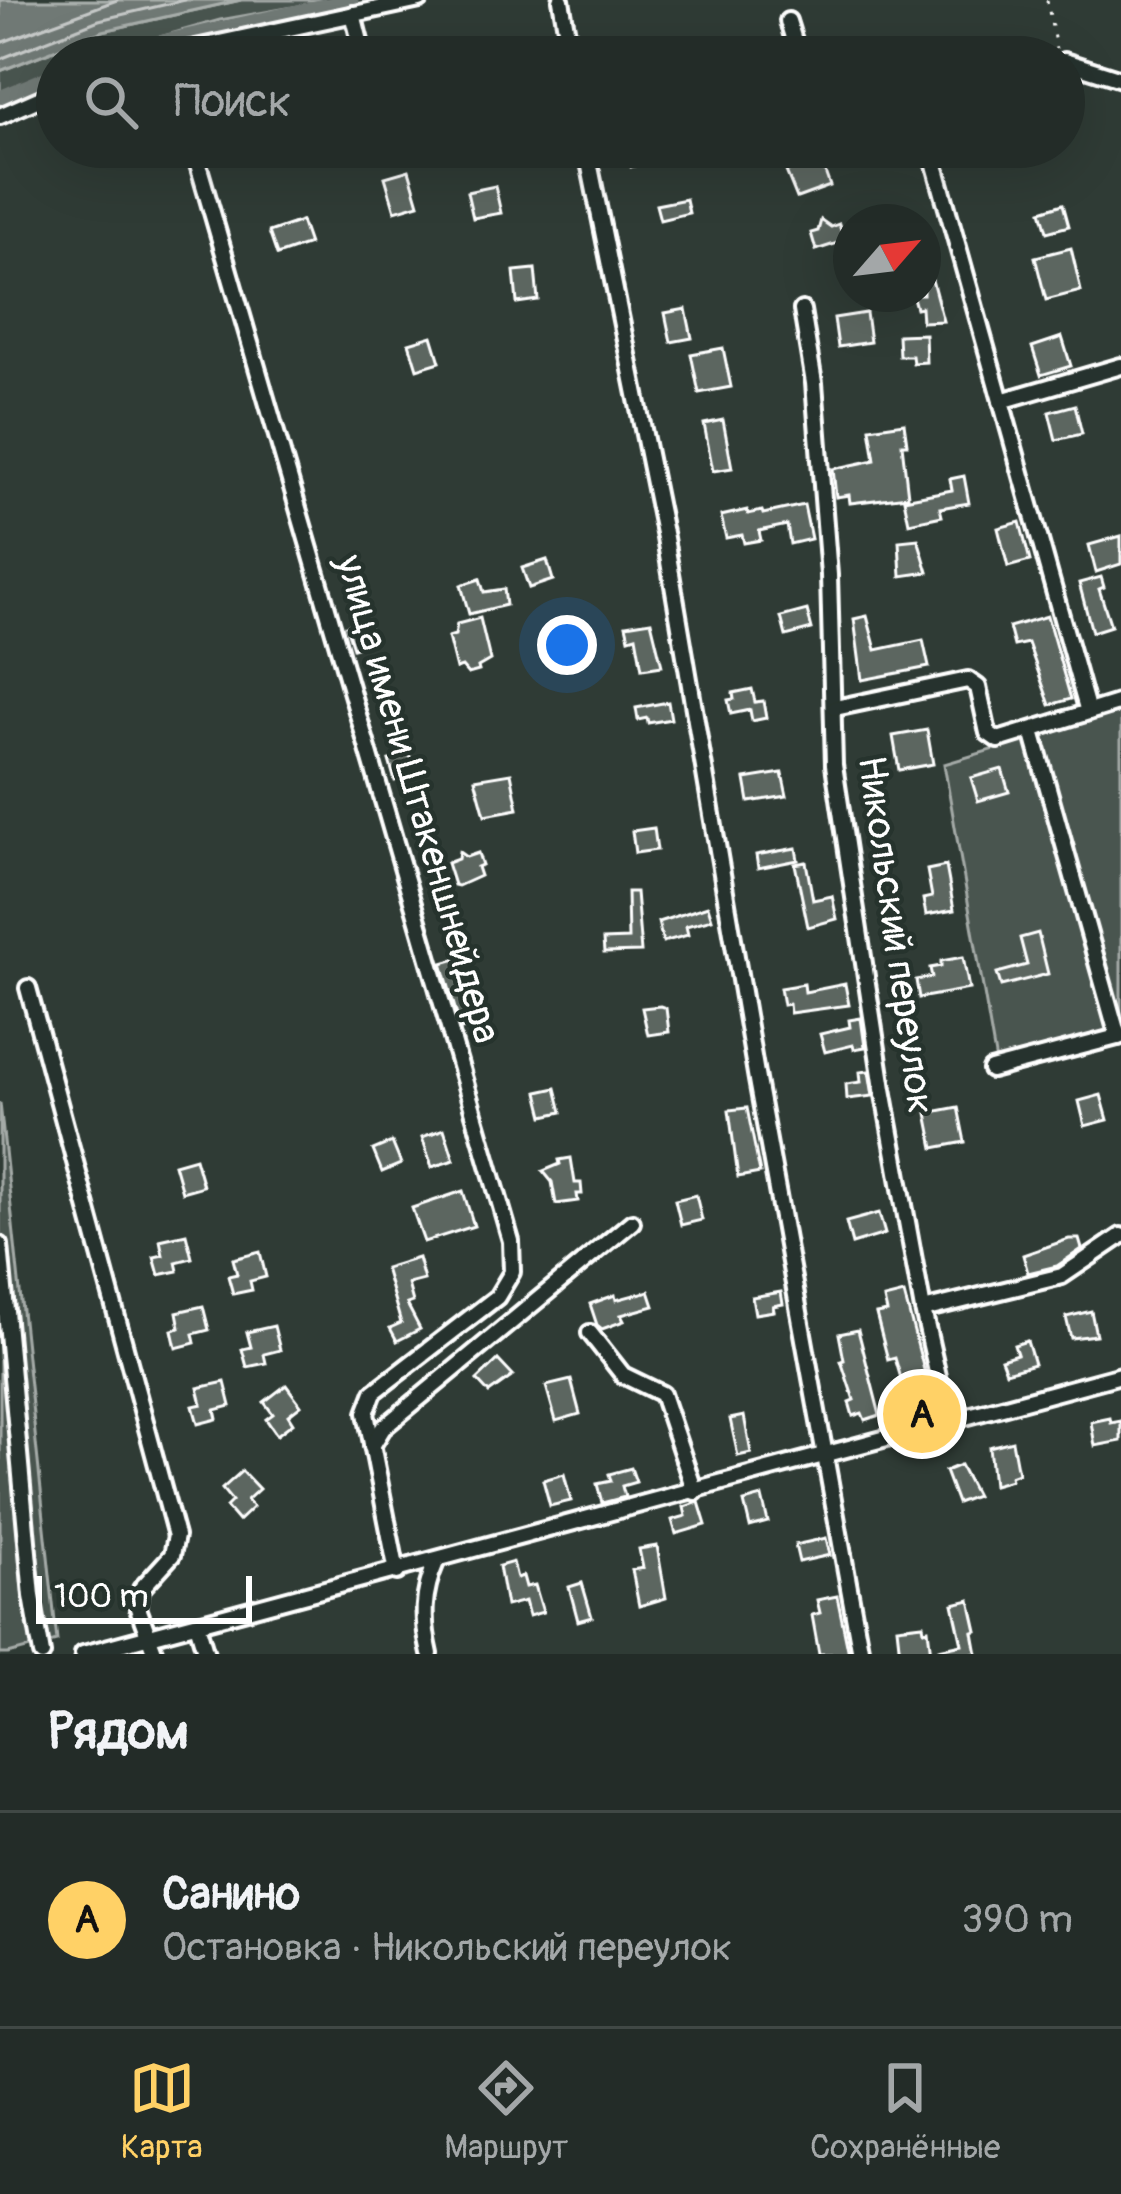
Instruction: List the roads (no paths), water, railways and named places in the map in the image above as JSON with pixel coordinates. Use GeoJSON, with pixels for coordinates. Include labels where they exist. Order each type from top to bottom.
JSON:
{"type":"FeatureCollection","features":[{"type":"Feature","properties":{"kind":"street"},"geometry":{"type":"LineString","coordinates":[[248,36],[420,0]]}},
{"type":"Feature","properties":{"kind":"street"},"geometry":{"type":"LineString","coordinates":[[561,0],[567,36]]}},
{"type":"Feature","properties":{"kind":"street"},"geometry":{"type":"LineString","coordinates":[[352,14],[358,36]]}},
{"type":"Feature","properties":{"kind":"street"},"geometry":{"type":"LineString","coordinates":[[788,21],[793,36]]}},
{"type":"Feature","properties":{"kind":"street"},"geometry":{"type":"LineString","coordinates":[[1085,67],[1121,79]]}},
{"type":"Feature","properties":{"kind":"street"},"geometry":{"type":"LineString","coordinates":[[0,116],[36,100]]}},
{"type":"Feature","properties":{"kind":"street","name":"улица имени Штакеншнейдера"},"geometry":{"type":"LineString","coordinates":[[199,168],[511,1241],[512,1272],[497,1297],[374,1392],[366,1413],[371,1440]]}},
{"type":"Feature","properties":{"kind":"street"},"geometry":{"type":"LineString","coordinates":[[590,168],[664,538],[861,1654]]}},
{"type":"Feature","properties":{"kind":"street"},"geometry":{"type":"LineString","coordinates":[[936,168],[1088,712]]}},
{"type":"Feature","properties":{"kind":"street","name":"Никольский переулок"},"geometry":{"type":"LineString","coordinates":[[802,310],[814,383],[835,708],[834,765],[883,1089],[948,1421]]}},
{"type":"Feature","properties":{"kind":"street"},"geometry":{"type":"LineString","coordinates":[[1000,401],[1121,366]]}},
{"type":"Feature","properties":{"kind":"street"},"geometry":{"type":"LineString","coordinates":[[835,708],[968,680],[978,687],[988,733],[998,740],[1121,702]]}},
{"type":"Feature","properties":{"kind":"street"},"geometry":{"type":"LineString","coordinates":[[991,1070],[1120,1036],[1032,731]]}},
{"type":"Feature","properties":{"kind":"street"},"geometry":{"type":"LineString","coordinates":[[28,988],[176,1537],[172,1555],[140,1589],[138,1608],[155,1654]]}},
{"type":"Feature","properties":{"kind":"street"},"geometry":{"type":"LineString","coordinates":[[397,1572],[371,1440],[632,1222]]}},
{"type":"Feature","properties":{"kind":"street"},"geometry":{"type":"LineString","coordinates":[[923,1310],[1062,1276],[1121,1236]]}},
{"type":"Feature","properties":{"kind":"street"},"geometry":{"type":"LineString","coordinates":[[0,1245],[32,1596],[42,1654]]}},
{"type":"Feature","properties":{"kind":"street"},"geometry":{"type":"LineString","coordinates":[[590,1333],[622,1375],[662,1394],[694,1492]]}},
{"type":"Feature","properties":{"kind":"street"},"geometry":{"type":"LineString","coordinates":[[83,1654],[1121,1375]]}},
{"type":"Feature","properties":{"kind":"street"},"geometry":{"type":"LineString","coordinates":[[430,1654],[422,1623],[425,1586],[436,1562]]}},
{"type":"Feature","properties":{"kind":"street"},"geometry":{"type":"LineString","coordinates":[[196,1624],[206,1654]]}},
{"type":"Feature","properties":{"kind":"water"},"geometry":{"type":"Polygon","coordinates":[[[0,0],[241,0],[90,36],[36,36],[36,57],[0,71],[0,0]]]}},
{"type":"Feature","properties":{"kind":"waterway"},"geometry":{"type":"LineString","coordinates":[[190,36],[351,0]]}},
{"type":"Feature","properties":{"kind":"waterway"},"geometry":{"type":"LineString","coordinates":[[0,98],[36,83]]}},
{"type":"Feature","properties":{"kind":"place","name":"Санино"},"geometry":{"type":"Point","coordinates":[922,1414]}}]}
